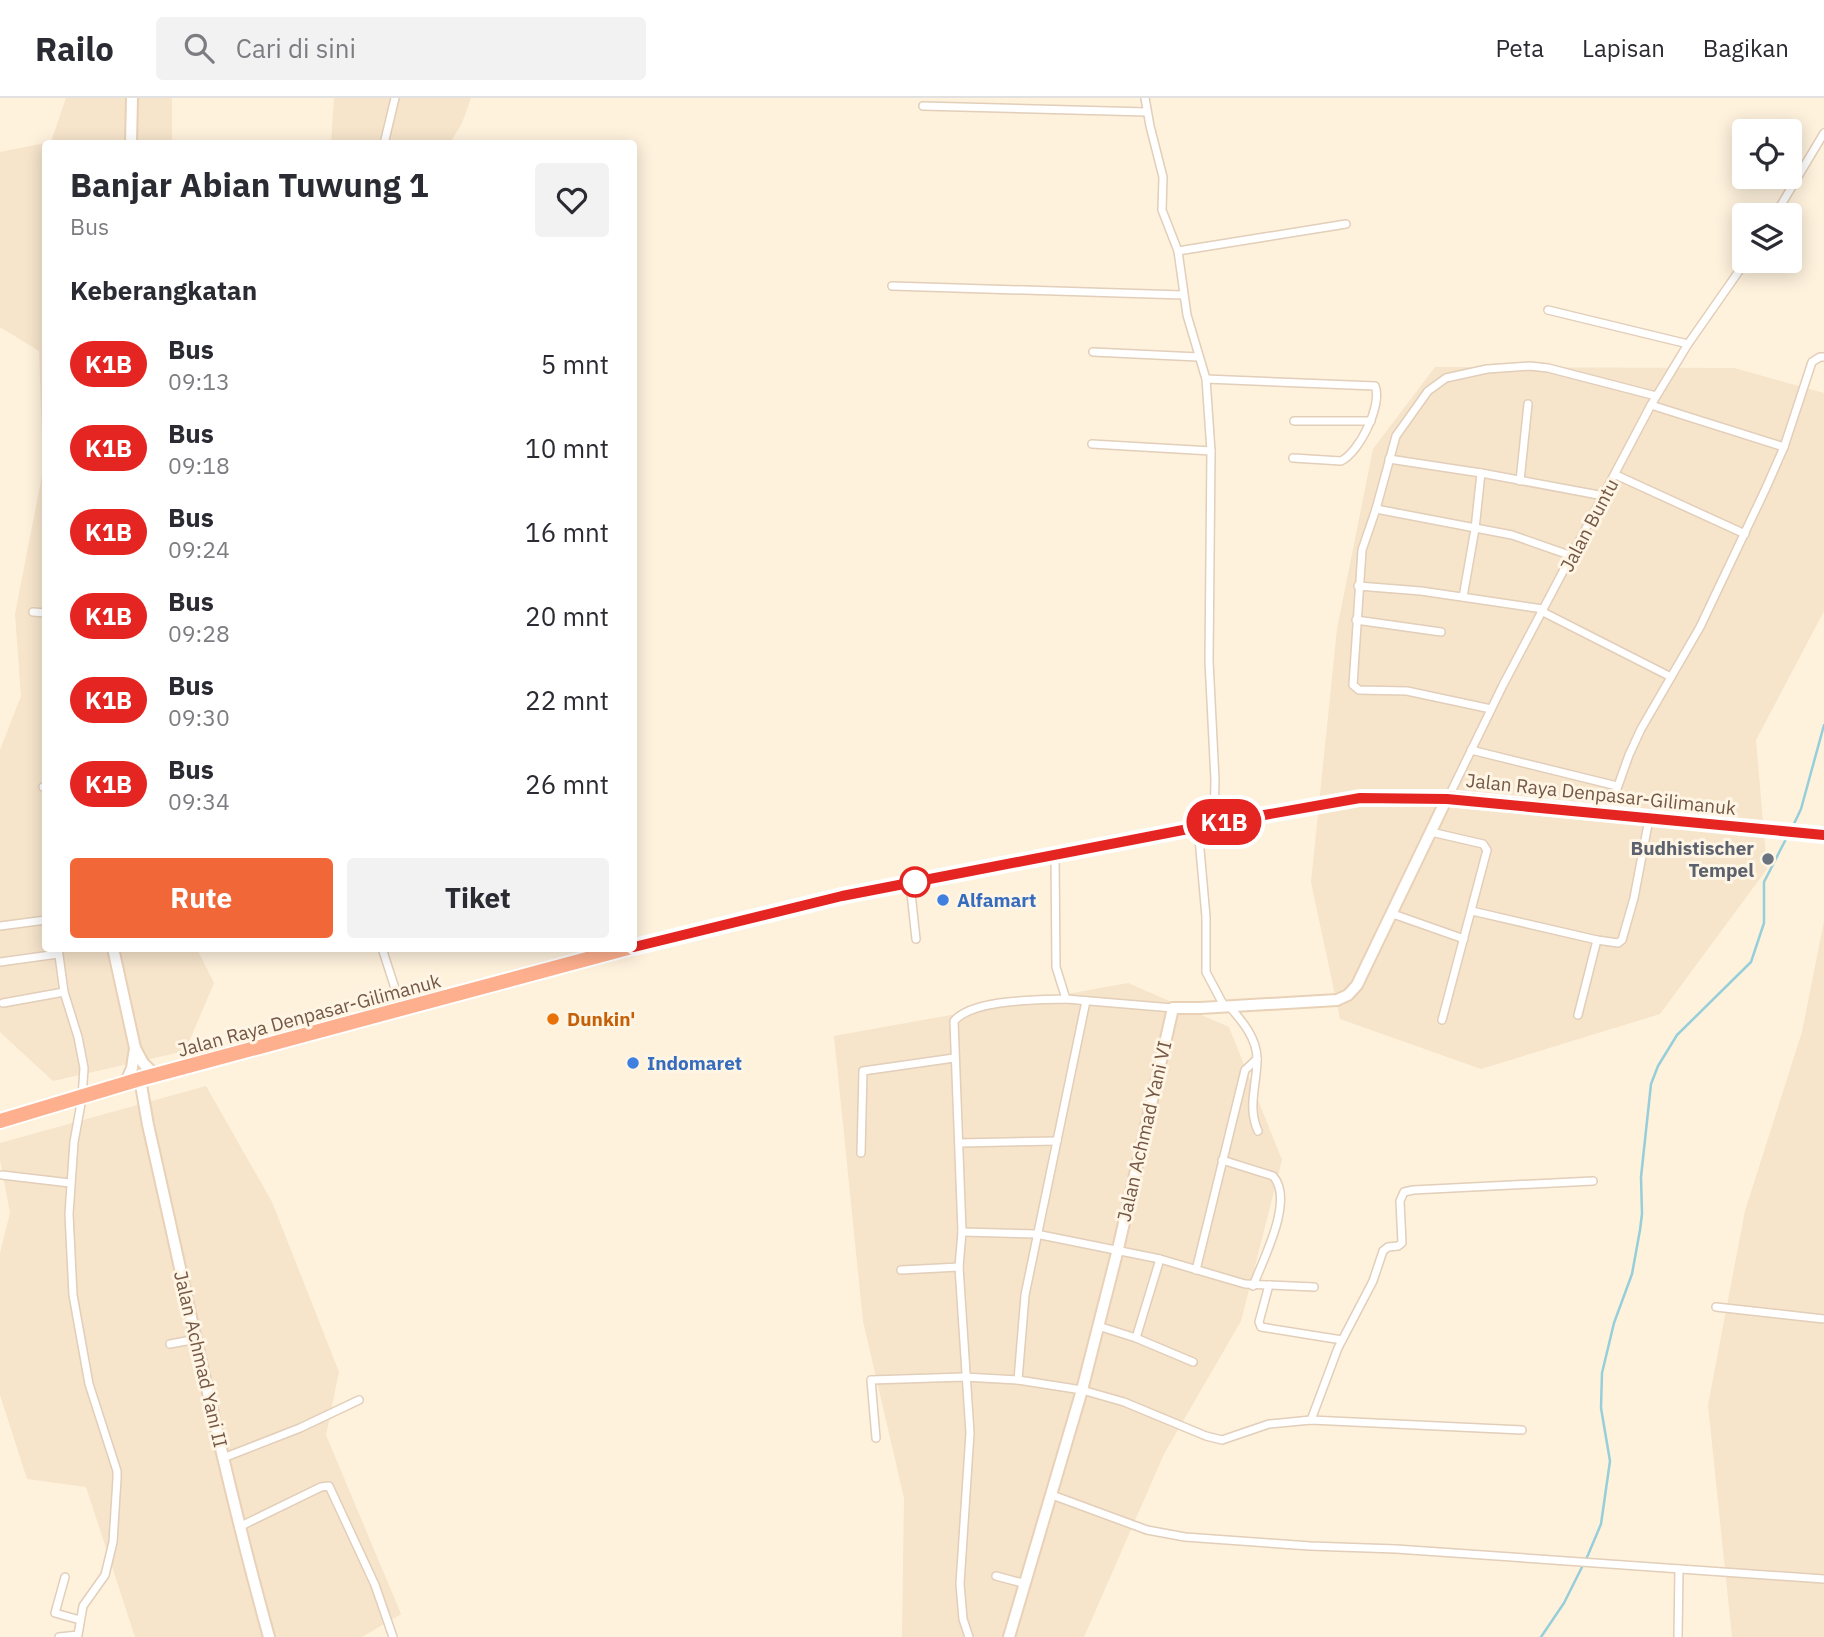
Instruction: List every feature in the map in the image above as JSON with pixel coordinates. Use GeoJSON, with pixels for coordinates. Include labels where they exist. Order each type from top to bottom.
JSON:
{"type":"FeatureCollection","features":[{"type":"Feature","properties":{"kind":"highway","name":"Jalan Raya Denpasar-Gilimanuk"},"geometry":{"type":"LineString","coordinates":[[637,946],[774,911],[909,883],[1360,798],[1447,799],[1824,835]]}},
{"type":"Feature","properties":{"kind":"highway","name":"Jalan Raya Denpasar-Gilimanuk"},"geometry":{"type":"LineString","coordinates":[[0,1121],[140,1079],[613,952]]}},
{"type":"Feature","properties":{"kind":"street"},"geometry":{"type":"LineString","coordinates":[[131,140],[132,98]]}},
{"type":"Feature","properties":{"kind":"street"},"geometry":{"type":"LineString","coordinates":[[385,140],[395,98]]}},
{"type":"Feature","properties":{"kind":"street"},"geometry":{"type":"LineString","coordinates":[[1145,98],[1163,177],[1162,210],[1178,251],[1183,295],[1206,379],[1211,451],[1209,661],[1215,780],[1214,824]]}},
{"type":"Feature","properties":{"kind":"street"},"geometry":{"type":"LineString","coordinates":[[923,106],[1147,112]]}},
{"type":"Feature","properties":{"kind":"street"},"geometry":{"type":"LineString","coordinates":[[1782,203],[1824,133]]}},
{"type":"Feature","properties":{"kind":"street"},"geometry":{"type":"LineString","coordinates":[[1178,251],[1346,224]]}},
{"type":"Feature","properties":{"kind":"street","name":"Jalan Buntu"},"geometry":{"type":"LineString","coordinates":[[1447,799],[1542,610],[1650,405],[1738,273]]}},
{"type":"Feature","properties":{"kind":"street"},"geometry":{"type":"LineString","coordinates":[[892,286],[1183,295]]}},
{"type":"Feature","properties":{"kind":"street"},"geometry":{"type":"LineString","coordinates":[[1548,310],[1688,344]]}},
{"type":"Feature","properties":{"kind":"street"},"geometry":{"type":"LineString","coordinates":[[1093,352],[1198,357]]}},
{"type":"Feature","properties":{"kind":"street"},"geometry":{"type":"LineString","coordinates":[[1608,815],[1641,729],[1700,627],[1745,534],[1784,447],[1812,362],[1824,357]]}},
{"type":"Feature","properties":{"kind":"street"},"geometry":{"type":"LineString","coordinates":[[1491,709],[1407,691],[1356,689],[1353,685],[1362,550],[1396,436],[1428,391],[1446,378],[1467,372],[1509,367],[1548,368],[1656,396]]}},
{"type":"Feature","properties":{"kind":"street"},"geometry":{"type":"LineString","coordinates":[[1206,379],[1372,385],[1377,392],[1371,421],[1346,459],[1293,458]]}},
{"type":"Feature","properties":{"kind":"street"},"geometry":{"type":"LineString","coordinates":[[1520,481],[1528,404]]}},
{"type":"Feature","properties":{"kind":"street"},"geometry":{"type":"LineString","coordinates":[[1650,405],[1784,447]]}},
{"type":"Feature","properties":{"kind":"street"},"geometry":{"type":"LineString","coordinates":[[1294,421],[1371,421]]}},
{"type":"Feature","properties":{"kind":"street"},"geometry":{"type":"LineString","coordinates":[[1093,444],[1211,451]]}},
{"type":"Feature","properties":{"kind":"street"},"geometry":{"type":"LineString","coordinates":[[1389,459],[1604,496]]}},
{"type":"Feature","properties":{"kind":"street"},"geometry":{"type":"LineString","coordinates":[[1463,597],[1475,529],[1481,473]]}},
{"type":"Feature","properties":{"kind":"street"},"geometry":{"type":"LineString","coordinates":[[1615,475],[1745,534]]}},
{"type":"Feature","properties":{"kind":"street"},"geometry":{"type":"LineString","coordinates":[[1376,509],[1512,535],[1572,556]]}},
{"type":"Feature","properties":{"kind":"street"},"geometry":{"type":"LineString","coordinates":[[1358,586],[1463,597],[1542,610],[1671,677]]}},
{"type":"Feature","properties":{"kind":"street"},"geometry":{"type":"LineString","coordinates":[[33,612],[42,613]]}},
{"type":"Feature","properties":{"kind":"street"},"geometry":{"type":"LineString","coordinates":[[1356,620],[1441,632]]}},
{"type":"Feature","properties":{"kind":"street"},"geometry":{"type":"LineString","coordinates":[[1471,750],[1617,786]]}},
{"type":"Feature","properties":{"kind":"street"},"geometry":{"type":"LineString","coordinates":[[969,1637],[963,1619],[960,1584],[970,1433],[964,1377],[959,1267],[962,1232],[954,1021],[966,1012],[995,1005],[1066,999],[1173,1007],[1337,1000],[1348,995],[1357,985],[1447,799]]}},
{"type":"Feature","properties":{"kind":"street"},"geometry":{"type":"LineString","coordinates":[[1472,911],[1597,940],[1616,943],[1622,940],[1634,898],[1649,819]]}},
{"type":"Feature","properties":{"kind":"street"},"geometry":{"type":"LineString","coordinates":[[1198,827],[1206,917],[1206,972],[1222,1007],[1245,1024],[1252,1039],[1252,1107],[1258,1130]]}},
{"type":"Feature","properties":{"kind":"street"},"geometry":{"type":"LineString","coordinates":[[1431,832],[1487,847],[1442,1020]]}},
{"type":"Feature","properties":{"kind":"street"},"geometry":{"type":"LineString","coordinates":[[1055,855],[1056,967],[1066,999]]}},
{"type":"Feature","properties":{"kind":"street"},"geometry":{"type":"LineString","coordinates":[[909,883],[916,939]]}},
{"type":"Feature","properties":{"kind":"street"},"geometry":{"type":"LineString","coordinates":[[1392,914],[1464,939]]}},
{"type":"Feature","properties":{"kind":"street"},"geometry":{"type":"LineString","coordinates":[[0,926],[42,921]]}},
{"type":"Feature","properties":{"kind":"street"},"geometry":{"type":"LineString","coordinates":[[1578,1014],[1597,940]]}},
{"type":"Feature","properties":{"kind":"street"},"geometry":{"type":"LineString","coordinates":[[0,962],[53,952]]}},
{"type":"Feature","properties":{"kind":"street"},"geometry":{"type":"LineString","coordinates":[[58,952],[64,992],[81,1051],[84,1078],[70,1183],[73,1294],[89,1384],[117,1479],[113,1542],[106,1575],[86,1601],[79,1620],[78,1635],[59,1637]]}},
{"type":"Feature","properties":{"kind":"street"},"geometry":{"type":"LineString","coordinates":[[114,952],[135,1048],[143,1063],[155,1075]]}},
{"type":"Feature","properties":{"kind":"street"},"geometry":{"type":"LineString","coordinates":[[383,952],[402,1010]]}},
{"type":"Feature","properties":{"kind":"street"},"geometry":{"type":"LineString","coordinates":[[3,1003],[64,992]]}},
{"type":"Feature","properties":{"kind":"street"},"geometry":{"type":"LineString","coordinates":[[1018,1380],[1025,1294],[1086,1001]]}},
{"type":"Feature","properties":{"kind":"street","name":"Jalan Achmad Yani VI"},"geometry":{"type":"LineString","coordinates":[[1009,1637],[1082,1390],[1118,1250],[1173,1007]]}},
{"type":"Feature","properties":{"kind":"street"},"geometry":{"type":"LineString","coordinates":[[125,1084],[132,1068],[135,1048]]}},
{"type":"Feature","properties":{"kind":"street"},"geometry":{"type":"LineString","coordinates":[[861,1153],[863,1071],[954,1058]]}},
{"type":"Feature","properties":{"kind":"street"},"geometry":{"type":"LineString","coordinates":[[1196,1270],[1245,1070],[1253,1061]]}},
{"type":"Feature","properties":{"kind":"street","name":"Jalan Achmad Yani II"},"geometry":{"type":"LineString","coordinates":[[140,1079],[238,1527],[269,1637]]}},
{"type":"Feature","properties":{"kind":"street"},"geometry":{"type":"LineString","coordinates":[[960,1143],[1057,1141]]}},
{"type":"Feature","properties":{"kind":"street"},"geometry":{"type":"LineString","coordinates":[[1222,1160],[1273,1176],[1280,1190],[1281,1205],[1277,1223],[1253,1286]]}},
{"type":"Feature","properties":{"kind":"street"},"geometry":{"type":"LineString","coordinates":[[2,1175],[70,1183]]}},
{"type":"Feature","properties":{"kind":"street"},"geometry":{"type":"LineString","coordinates":[[1311,1420],[1342,1340],[1373,1281],[1383,1251],[1402,1243],[1400,1201],[1404,1192],[1593,1181]]}},
{"type":"Feature","properties":{"kind":"street"},"geometry":{"type":"LineString","coordinates":[[962,1232],[1036,1234],[1160,1259],[1253,1286],[1314,1287]]}},
{"type":"Feature","properties":{"kind":"street"},"geometry":{"type":"LineString","coordinates":[[1136,1338],[1160,1259]]}},
{"type":"Feature","properties":{"kind":"street"},"geometry":{"type":"LineString","coordinates":[[901,1270],[959,1267]]}},
{"type":"Feature","properties":{"kind":"street"},"geometry":{"type":"LineString","coordinates":[[1269,1285],[1259,1322],[1261,1326],[1342,1340]]}},
{"type":"Feature","properties":{"kind":"street"},"geometry":{"type":"LineString","coordinates":[[1716,1307],[1824,1319]]}},
{"type":"Feature","properties":{"kind":"street"},"geometry":{"type":"LineString","coordinates":[[1098,1326],[1136,1338],[1193,1362]]}},
{"type":"Feature","properties":{"kind":"street"},"geometry":{"type":"LineString","coordinates":[[170,1344],[197,1339]]}},
{"type":"Feature","properties":{"kind":"street"},"geometry":{"type":"LineString","coordinates":[[876,1438],[871,1380],[964,1377],[1018,1380],[1113,1397],[1216,1439],[1229,1439],[1278,1422],[1311,1420],[1522,1430]]}},
{"type":"Feature","properties":{"kind":"street"},"geometry":{"type":"LineString","coordinates":[[223,1458],[300,1428],[359,1399]]}},
{"type":"Feature","properties":{"kind":"street"},"geometry":{"type":"LineString","coordinates":[[238,1527],[321,1487],[329,1486],[375,1585],[393,1637]]}},
{"type":"Feature","properties":{"kind":"street"},"geometry":{"type":"LineString","coordinates":[[1052,1495],[1147,1530],[1185,1537],[1824,1579]]}},
{"type":"Feature","properties":{"kind":"street"},"geometry":{"type":"LineString","coordinates":[[1678,1637],[1679,1569]]}},
{"type":"Feature","properties":{"kind":"street"},"geometry":{"type":"LineString","coordinates":[[996,1576],[1026,1584]]}},
{"type":"Feature","properties":{"kind":"street"},"geometry":{"type":"LineString","coordinates":[[65,1577],[54,1607],[55,1613],[79,1620]]}},
{"type":"Feature","properties":{"kind":"shaded area"},"geometry":{"type":"Polygon","coordinates":[[[66,98],[172,98],[172,140],[52,140],[66,98]]]}},
{"type":"Feature","properties":{"kind":"shaded area"},"geometry":{"type":"Polygon","coordinates":[[[334,98],[471,98],[462,123],[452,140],[331,140],[334,98]]]}},
{"type":"Feature","properties":{"kind":"shaded area"},"geometry":{"type":"Polygon","coordinates":[[[42,144],[42,440],[39,351],[0,327],[0,152],[42,144]]]}},
{"type":"Feature","properties":{"kind":"shaded area"},"geometry":{"type":"Polygon","coordinates":[[[1435,367],[1734,368],[1824,393],[1824,611],[1756,740],[1767,869],[1660,1014],[1481,1069],[1340,1019],[1311,882],[1337,629],[1373,449],[1435,367]]]}},
{"type":"Feature","properties":{"kind":"shaded area"},"geometry":{"type":"Polygon","coordinates":[[[42,475],[42,952],[198,952],[214,983],[185,1051],[53,1081],[0,1032],[0,750],[21,696],[15,614],[42,475]]]}},
{"type":"Feature","properties":{"kind":"shaded area"},"geometry":{"type":"Polygon","coordinates":[[[1824,921],[1824,1637],[1732,1637],[1708,1405],[1745,1211],[1802,1032],[1824,921]]]}},
{"type":"Feature","properties":{"kind":"shaded area"},"geometry":{"type":"Polygon","coordinates":[[[1128,983],[1229,1027],[1282,1160],[1241,1321],[1164,1454],[1084,1637],[902,1637],[904,1498],[863,1321],[834,1036],[1128,983]]]}},
{"type":"Feature","properties":{"kind":"shaded area"},"geometry":{"type":"Polygon","coordinates":[[[206,1086],[272,1202],[339,1372],[326,1435],[401,1614],[362,1637],[135,1637],[86,1487],[27,1479],[0,1395],[0,1253],[10,1213],[0,1160],[0,1143],[206,1086]]]}},
{"type":"Feature","properties":{"kind":"waterway"},"geometry":{"type":"LineString","coordinates":[[1792,828],[1801,809],[1824,725]]}},
{"type":"Feature","properties":{"kind":"waterway"},"geometry":{"type":"LineString","coordinates":[[1541,1637],[1564,1603],[1601,1524],[1610,1461],[1601,1408],[1602,1373],[1614,1323],[1632,1274],[1640,1230],[1641,1177],[1651,1084],[1658,1066],[1677,1035],[1751,962],[1764,923],[1764,882],[1787,837]]}},
{"type":"Feature","properties":{"kind":"bus line","name":"K1B"},"geometry":{"type":"LineString","coordinates":[[637,946],[842,896],[1360,798],[1447,799],[1824,835]]}},
{"type":"Feature","properties":{"kind":"place","name":"Budhistischer Tempel"},"geometry":{"type":"Point","coordinates":[1768,859]}},
{"type":"Feature","properties":{"kind":"place","name":"Alfamart"},"geometry":{"type":"Point","coordinates":[943,900]}},
{"type":"Feature","properties":{"kind":"place","name":"Dunkin'"},"geometry":{"type":"Point","coordinates":[553,1019]}},
{"type":"Feature","properties":{"kind":"place","name":"Indomaret"},"geometry":{"type":"Point","coordinates":[633,1063]}}]}
